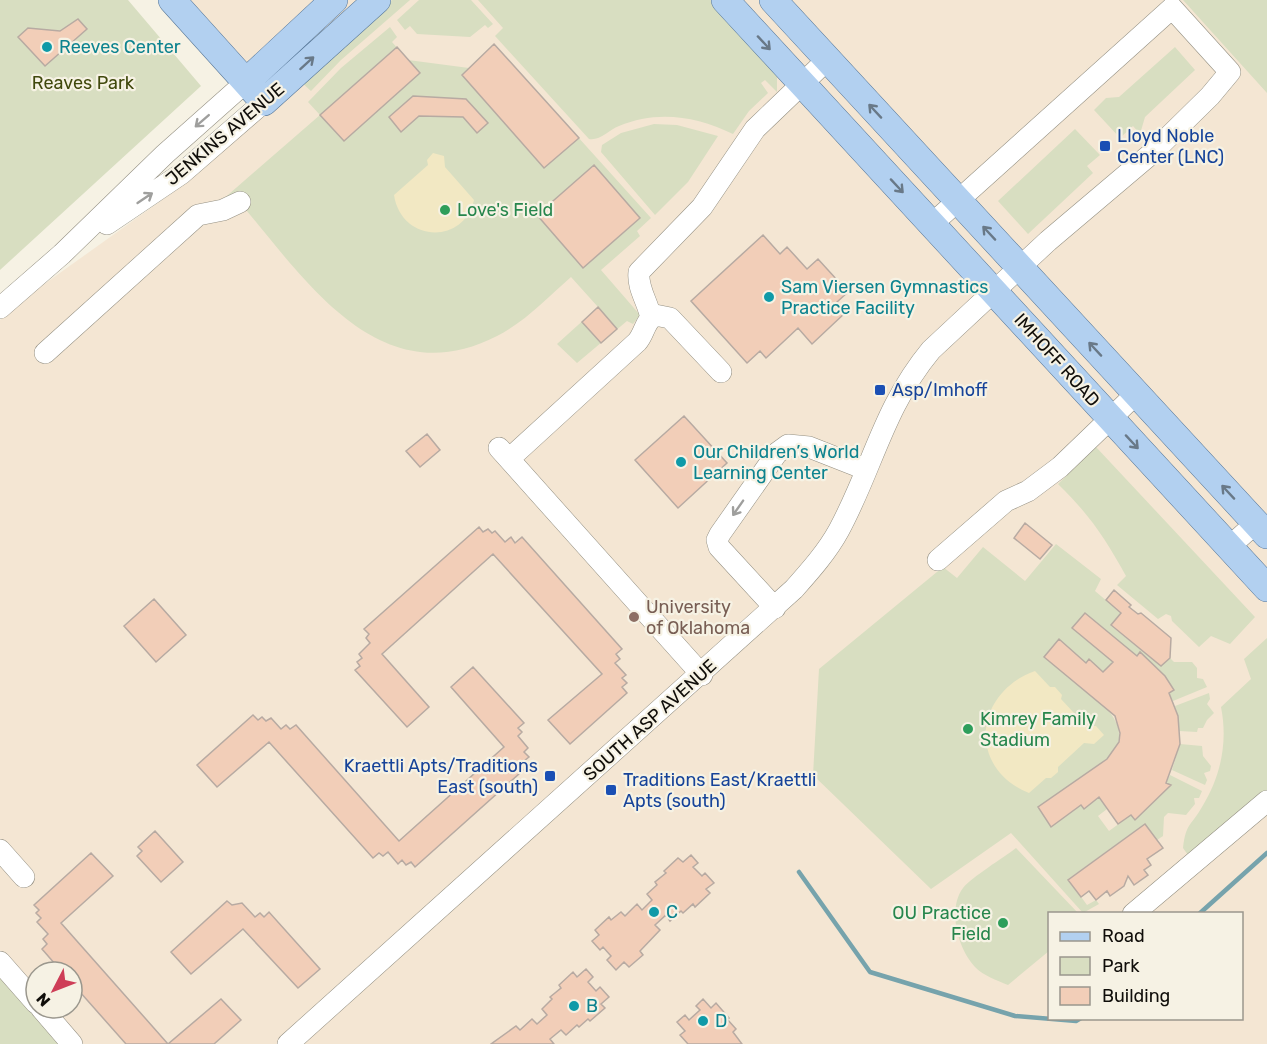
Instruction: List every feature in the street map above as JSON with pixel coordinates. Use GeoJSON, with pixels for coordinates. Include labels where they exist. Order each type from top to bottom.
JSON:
{"type":"FeatureCollection","features":[{"type":"Feature","properties":{"kind":"main road"},"geometry":{"type":"LineString","coordinates":[[172,0],[255,92]]}},
{"type":"Feature","properties":{"kind":"main road","name":"JENKINS AVENUE"},"geometry":{"type":"LineString","coordinates":[[255,92],[334,0]]}},
{"type":"Feature","properties":{"kind":"main road","name":"JENKINS AVENUE"},"geometry":{"type":"LineString","coordinates":[[255,92],[378,0]]}},
{"type":"Feature","properties":{"kind":"main road","name":"IMHOFF ROAD"},"geometry":{"type":"LineString","coordinates":[[725,0],[1267,588]]}},
{"type":"Feature","properties":{"kind":"main road","name":"IMHOFF ROAD"},"geometry":{"type":"LineString","coordinates":[[773,0],[1261,529]]}},
{"type":"Feature","properties":{"kind":"street","name":"SOUTH ASP AVENUE"},"geometry":{"type":"LineString","coordinates":[[288,1044],[775,608],[828,546],[852,503],[882,427],[915,369],[945,334],[1152,153],[1210,96],[1230,72],[1173,8],[958,200]]}},
{"type":"Feature","properties":{"kind":"street"},"geometry":{"type":"LineString","coordinates":[[702,675],[504,453],[637,342],[651,318],[648,304],[638,283],[639,272],[702,207],[755,129],[828,59]]}},
{"type":"Feature","properties":{"kind":"street","name":"JENKINS AVENUE"},"geometry":{"type":"LineString","coordinates":[[0,308],[62,254],[181,174],[255,92]]}},
{"type":"Feature","properties":{"kind":"street"},"geometry":{"type":"LineString","coordinates":[[932,224],[958,200]]}},
{"type":"Feature","properties":{"kind":"street"},"geometry":{"type":"LineString","coordinates":[[45,354],[198,214],[223,210],[240,202]]}},
{"type":"Feature","properties":{"kind":"street"},"geometry":{"type":"LineString","coordinates":[[651,318],[661,315],[670,318],[721,372]]}},
{"type":"Feature","properties":{"kind":"street"},"geometry":{"type":"LineString","coordinates":[[938,560],[1006,501],[1028,491],[1060,466],[1112,420],[1137,394]]}},
{"type":"Feature","properties":{"kind":"street"},"geometry":{"type":"LineString","coordinates":[[775,608],[719,547],[717,540],[720,534],[777,453],[788,445],[809,447],[865,469]]}},
{"type":"Feature","properties":{"kind":"street"},"geometry":{"type":"LineString","coordinates":[[1229,547],[1261,529]]}},
{"type":"Feature","properties":{"kind":"street"},"geometry":{"type":"LineString","coordinates":[[1136,912],[1267,801]]}},
{"type":"Feature","properties":{"kind":"street"},"geometry":{"type":"LineString","coordinates":[[0,850],[24,877]]}},
{"type":"Feature","properties":{"kind":"street"},"geometry":{"type":"LineString","coordinates":[[0,962],[24,989]]}},
{"type":"Feature","properties":{"kind":"street"},"geometry":{"type":"LineString","coordinates":[[51,1020],[72,1044]]}},
{"type":"Feature","properties":{"kind":"shaded area","name":"University of Oklahoma"},"geometry":{"type":"Polygon","coordinates":[[[181,0],[1267,0],[1267,1044],[0,1044],[0,320],[22,300],[190,180],[273,104],[181,0]]]}},
{"type":"Feature","properties":{"kind":"green space","name":"Reaves Park"},"geometry":{"type":"Polygon","coordinates":[[[0,0],[128,0],[201,86],[0,270],[0,0]]]}},
{"type":"Feature","properties":{"kind":"green space"},"geometry":{"type":"Polygon","coordinates":[[[392,0],[410,0],[341,60],[311,91],[300,81],[392,0]]]}},
{"type":"Feature","properties":{"kind":"green space"},"geometry":{"type":"Polygon","coordinates":[[[419,0],[471,0],[493,24],[488,28],[485,25],[470,37],[417,34],[410,26],[405,30],[397,20],[419,0]]]}},
{"type":"Feature","properties":{"kind":"green space"},"geometry":{"type":"Polygon","coordinates":[[[478,0],[711,0],[774,68],[777,77],[777,92],[765,80],[761,83],[768,93],[749,111],[733,134],[691,119],[662,117],[633,121],[601,137],[589,139],[495,36],[503,28],[478,0]]]}},
{"type":"Feature","properties":{"kind":"green space"},"geometry":{"type":"Polygon","coordinates":[[[1183,0],[1267,0],[1267,93],[1183,0]]]}},
{"type":"Feature","properties":{"kind":"green space","name":"Love's Field"},"geometry":{"type":"Polygon","coordinates":[[[390,27],[397,37],[392,42],[408,60],[469,68],[494,44],[651,218],[637,231],[640,236],[601,270],[640,315],[633,324],[627,321],[577,363],[557,344],[598,307],[571,277],[527,316],[497,336],[454,351],[415,351],[379,340],[346,319],[287,260],[235,197],[221,201],[320,115],[308,102],[341,68],[390,27]]]}},
{"type":"Feature","properties":{"kind":"green space"},"geometry":{"type":"Polygon","coordinates":[[[1175,47],[1195,70],[1145,117],[1140,134],[1133,126],[1120,138],[1094,110],[1106,98],[1119,97],[1175,47]]]}},
{"type":"Feature","properties":{"kind":"green space"},"geometry":{"type":"Polygon","coordinates":[[[654,124],[677,125],[718,136],[688,182],[655,215],[601,152],[602,145],[621,133],[654,124]]]}},
{"type":"Feature","properties":{"kind":"green space"},"geometry":{"type":"Polygon","coordinates":[[[1075,129],[1100,155],[1087,166],[1093,173],[1028,234],[998,201],[1075,129]]]}},
{"type":"Feature","properties":{"kind":"green space"},"geometry":{"type":"Polygon","coordinates":[[[1096,447],[1255,617],[1230,644],[1211,636],[1199,647],[1172,621],[1171,616],[1166,614],[1158,619],[1117,585],[1126,576],[1118,562],[1088,516],[1058,484],[1096,447]]]}},
{"type":"Feature","properties":{"kind":"green space","name":"Kimrey Family Stadium"},"geometry":{"type":"Polygon","coordinates":[[[1056,544],[1101,579],[1095,591],[1121,613],[1111,626],[1161,666],[1170,658],[1174,662],[1192,662],[1197,668],[1197,678],[1203,679],[1207,687],[1173,701],[1169,693],[1174,690],[1165,676],[1140,652],[1137,656],[1085,613],[1072,628],[1113,662],[1103,672],[1089,660],[1086,663],[1059,639],[1045,657],[1102,703],[1113,716],[1119,730],[1117,744],[1107,759],[1038,807],[1051,827],[1081,805],[1084,808],[1099,797],[1107,809],[1098,816],[1109,831],[1131,815],[1135,819],[1170,786],[1166,783],[1170,775],[1202,791],[1199,798],[1194,798],[1195,804],[1186,815],[1168,813],[1164,817],[1163,836],[1157,840],[1145,824],[1068,879],[1087,905],[1096,900],[1099,904],[1085,912],[1082,912],[1011,833],[931,889],[813,775],[819,669],[943,567],[957,578],[983,547],[1025,581],[1056,544]]]}},
{"type":"Feature","properties":{"kind":"green space"},"geometry":{"type":"Polygon","coordinates":[[[1267,638],[1267,795],[1188,855],[1183,848],[1189,825],[1209,795],[1221,758],[1224,733],[1221,707],[1251,679],[1244,659],[1267,638]]]}},
{"type":"Feature","properties":{"kind":"green space"},"geometry":{"type":"Polygon","coordinates":[[[1209,693],[1210,699],[1207,704],[1214,713],[1203,728],[1198,728],[1197,732],[1179,731],[1175,706],[1209,693]]]}},
{"type":"Feature","properties":{"kind":"green space"},"geometry":{"type":"Polygon","coordinates":[[[1180,744],[1202,746],[1203,756],[1211,766],[1210,771],[1204,773],[1207,780],[1205,785],[1172,770],[1180,744]]]}},
{"type":"Feature","properties":{"kind":"green space","name":"OU Practice Field"},"geometry":{"type":"Polygon","coordinates":[[[1016,848],[1077,912],[1048,912],[1048,952],[1008,985],[990,978],[975,967],[964,950],[957,929],[955,917],[958,897],[963,888],[1016,848]]]}},
{"type":"Feature","properties":{"kind":"green space"},"geometry":{"type":"Polygon","coordinates":[[[0,977],[24,1004],[24,1020],[39,1020],[60,1044],[0,1044],[0,977]]]}},
{"type":"Feature","properties":{"kind":"sand"},"geometry":{"type":"Polygon","coordinates":[[[433,153],[444,156],[445,167],[474,200],[468,215],[458,225],[446,231],[432,232],[419,229],[408,222],[399,211],[394,195],[428,165],[427,160],[433,153]]]}},
{"type":"Feature","properties":{"kind":"sand"},"geometry":{"type":"Polygon","coordinates":[[[1035,671],[1050,687],[1055,687],[1062,695],[1061,699],[1086,726],[1096,726],[1104,735],[1094,744],[1084,743],[1058,767],[1058,772],[1051,778],[1046,778],[1029,793],[1009,781],[995,766],[988,749],[986,731],[990,713],[1000,696],[1015,682],[1035,671]]]}},
{"type":"Feature","properties":{"kind":"building","name":"Reeves Center"},"geometry":{"type":"Polygon","coordinates":[[[78,19],[87,29],[45,66],[18,37],[28,28],[60,31],[78,19]]]}},
{"type":"Feature","properties":{"kind":"building"},"geometry":{"type":"Polygon","coordinates":[[[494,44],[579,138],[544,168],[462,75],[494,44]]]}},
{"type":"Feature","properties":{"kind":"building"},"geometry":{"type":"Polygon","coordinates":[[[397,47],[420,73],[344,141],[320,115],[397,47]]]}},
{"type":"Feature","properties":{"kind":"building"},"geometry":{"type":"Polygon","coordinates":[[[413,96],[466,99],[488,123],[477,133],[463,117],[419,116],[401,132],[389,117],[413,96]]]}},
{"type":"Feature","properties":{"kind":"building"},"geometry":{"type":"Polygon","coordinates":[[[594,165],[640,218],[583,268],[537,215],[594,165]]]}},
{"type":"Feature","properties":{"kind":"building","name":"Sam Viersen Gymnastics Practice Facility"},"geometry":{"type":"Polygon","coordinates":[[[763,235],[780,254],[787,247],[807,269],[818,259],[848,292],[837,302],[846,312],[812,344],[798,328],[766,358],[760,351],[747,363],[691,301],[763,235]]]}},
{"type":"Feature","properties":{"kind":"building"},"geometry":{"type":"Polygon","coordinates":[[[598,307],[617,329],[601,343],[582,322],[598,307]]]}},
{"type":"Feature","properties":{"kind":"building","name":"Our Children’s World Learning Center"},"geometry":{"type":"Polygon","coordinates":[[[684,416],[727,463],[678,508],[635,460],[684,416]]]}},
{"type":"Feature","properties":{"kind":"building"},"geometry":{"type":"Polygon","coordinates":[[[427,434],[440,450],[420,467],[406,451],[427,434]]]}},
{"type":"Feature","properties":{"kind":"building"},"geometry":{"type":"Polygon","coordinates":[[[1025,523],[1052,545],[1040,559],[1014,538],[1025,523]]]}},
{"type":"Feature","properties":{"kind":"building"},"geometry":{"type":"Polygon","coordinates":[[[479,527],[483,532],[488,529],[492,533],[495,531],[505,542],[511,537],[515,543],[522,537],[622,649],[616,654],[620,659],[615,663],[626,675],[622,678],[627,683],[622,687],[627,693],[570,744],[548,720],[602,674],[493,554],[382,654],[429,707],[407,727],[355,670],[360,666],[357,662],[362,658],[359,654],[370,643],[366,638],[369,634],[364,629],[479,527]]]}},
{"type":"Feature","properties":{"kind":"building"},"geometry":{"type":"Polygon","coordinates":[[[1114,590],[1131,605],[1129,607],[1138,614],[1141,613],[1171,638],[1170,658],[1161,666],[1111,625],[1121,613],[1106,600],[1114,590]]]}},
{"type":"Feature","properties":{"kind":"building"},"geometry":{"type":"Polygon","coordinates":[[[154,599],[186,635],[156,662],[124,626],[154,599]]]}},
{"type":"Feature","properties":{"kind":"building","name":"Kimrey Family Stadium"},"geometry":{"type":"Polygon","coordinates":[[[1085,613],[1137,656],[1140,652],[1165,676],[1174,690],[1169,693],[1178,716],[1180,744],[1166,783],[1171,785],[1135,820],[1131,815],[1118,824],[1099,797],[1084,809],[1081,805],[1051,827],[1038,807],[1107,759],[1119,742],[1120,733],[1115,716],[1044,657],[1059,639],[1086,663],[1089,659],[1103,672],[1113,662],[1072,628],[1085,613]]]}},
{"type":"Feature","properties":{"kind":"building"},"geometry":{"type":"Polygon","coordinates":[[[473,667],[524,723],[518,728],[522,732],[518,736],[528,748],[524,752],[529,757],[524,761],[529,765],[415,867],[411,862],[406,865],[402,860],[398,864],[388,852],[383,856],[379,853],[373,858],[269,742],[217,787],[197,765],[253,715],[258,720],[262,717],[266,721],[271,718],[281,729],[286,725],[290,729],[296,725],[399,841],[504,747],[451,687],[473,667]]]}},
{"type":"Feature","properties":{"kind":"building"},"geometry":{"type":"Polygon","coordinates":[[[1145,824],[1163,848],[1147,859],[1151,865],[1144,870],[1148,875],[1134,885],[1128,876],[1124,886],[1110,896],[1107,891],[1096,900],[1089,891],[1081,897],[1068,880],[1145,824]]]}},
{"type":"Feature","properties":{"kind":"building"},"geometry":{"type":"Polygon","coordinates":[[[155,831],[183,862],[161,882],[137,856],[142,851],[138,847],[155,831]]]}},
{"type":"Feature","properties":{"kind":"building"},"geometry":{"type":"Polygon","coordinates":[[[91,853],[113,876],[61,923],[168,1044],[126,1044],[84,997],[84,960],[52,960],[42,949],[47,944],[43,939],[48,934],[37,922],[41,918],[36,913],[39,910],[34,905],[91,853]]]}},
{"type":"Feature","properties":{"kind":"building","name":"C"},"geometry":{"type":"Polygon","coordinates":[[[691,855],[698,863],[693,867],[702,876],[705,873],[714,883],[706,889],[710,893],[695,907],[693,904],[670,921],[666,915],[655,925],[660,930],[640,951],[643,955],[629,967],[624,962],[616,970],[607,960],[611,956],[603,947],[600,950],[592,941],[599,935],[595,930],[609,917],[611,920],[621,912],[625,916],[637,904],[642,910],[652,900],[647,894],[657,885],[655,882],[666,873],[664,871],[678,858],[683,862],[691,855]]]}},
{"type":"Feature","properties":{"kind":"building"},"geometry":{"type":"Polygon","coordinates":[[[227,901],[232,905],[242,903],[255,917],[260,913],[264,917],[269,912],[320,969],[298,988],[243,929],[191,974],[171,952],[227,901]]]}},
{"type":"Feature","properties":{"kind":"building","name":"B"},"geometry":{"type":"Polygon","coordinates":[[[586,969],[593,977],[588,982],[596,991],[600,987],[609,997],[601,1004],[605,1008],[590,1021],[588,1019],[579,1027],[577,1025],[566,1035],[561,1030],[550,1039],[554,1044],[491,1044],[516,1026],[520,1030],[532,1019],[537,1024],[547,1015],[542,1009],[552,999],[550,997],[561,988],[559,985],[573,972],[577,977],[586,969]]]}},
{"type":"Feature","properties":{"kind":"building"},"geometry":{"type":"Polygon","coordinates":[[[221,999],[241,1020],[214,1044],[168,1044],[221,999]]]}},
{"type":"Feature","properties":{"kind":"building","name":"D"},"geometry":{"type":"Polygon","coordinates":[[[703,999],[711,1008],[716,1003],[729,1018],[727,1019],[736,1029],[733,1032],[742,1044],[688,1044],[680,1035],[685,1031],[677,1022],[685,1015],[689,1020],[700,1010],[696,1006],[703,999]]]}},
{"type":"Feature","properties":{"kind":"waterway"},"geometry":{"type":"LineString","coordinates":[[1201,912],[1267,853]]}},
{"type":"Feature","properties":{"kind":"waterway"},"geometry":{"type":"LineString","coordinates":[[799,872],[870,972],[1015,1016],[1048,1019]]}},
{"type":"Feature","properties":{"kind":"waterway"},"geometry":{"type":"LineString","coordinates":[[1064,1020],[1078,1020]]}},
{"type":"Feature","properties":{"kind":"place","name":"Reeves Center"},"geometry":{"type":"Point","coordinates":[47,47]}},
{"type":"Feature","properties":{"kind":"place","name":"Lloyd Noble Center (LNC)"},"geometry":{"type":"Point","coordinates":[1105,146]}},
{"type":"Feature","properties":{"kind":"place","name":"Love's Field"},"geometry":{"type":"Point","coordinates":[445,210]}},
{"type":"Feature","properties":{"kind":"place","name":"Sam Viersen Gymnastics Practice Facility"},"geometry":{"type":"Point","coordinates":[769,297]}},
{"type":"Feature","properties":{"kind":"place","name":"Asp/Imhoff"},"geometry":{"type":"Point","coordinates":[880,390]}},
{"type":"Feature","properties":{"kind":"place","name":"Our Children’s World Learning Center"},"geometry":{"type":"Point","coordinates":[681,462]}},
{"type":"Feature","properties":{"kind":"place","name":"University of Oklahoma"},"geometry":{"type":"Point","coordinates":[634,617]}},
{"type":"Feature","properties":{"kind":"place","name":"Kimrey Family Stadium"},"geometry":{"type":"Point","coordinates":[968,729]}},
{"type":"Feature","properties":{"kind":"place","name":"Kraettli Apts/Traditions East (south)"},"geometry":{"type":"Point","coordinates":[550,776]}},
{"type":"Feature","properties":{"kind":"place","name":"Traditions East/Kraettli Apts (south)"},"geometry":{"type":"Point","coordinates":[611,790]}},
{"type":"Feature","properties":{"kind":"place","name":"C"},"geometry":{"type":"Point","coordinates":[654,912]}},
{"type":"Feature","properties":{"kind":"place","name":"OU Practice Field"},"geometry":{"type":"Point","coordinates":[1003,923]}},
{"type":"Feature","properties":{"kind":"place","name":"B"},"geometry":{"type":"Point","coordinates":[574,1006]}},
{"type":"Feature","properties":{"kind":"place","name":"D"},"geometry":{"type":"Point","coordinates":[703,1021]}}]}
